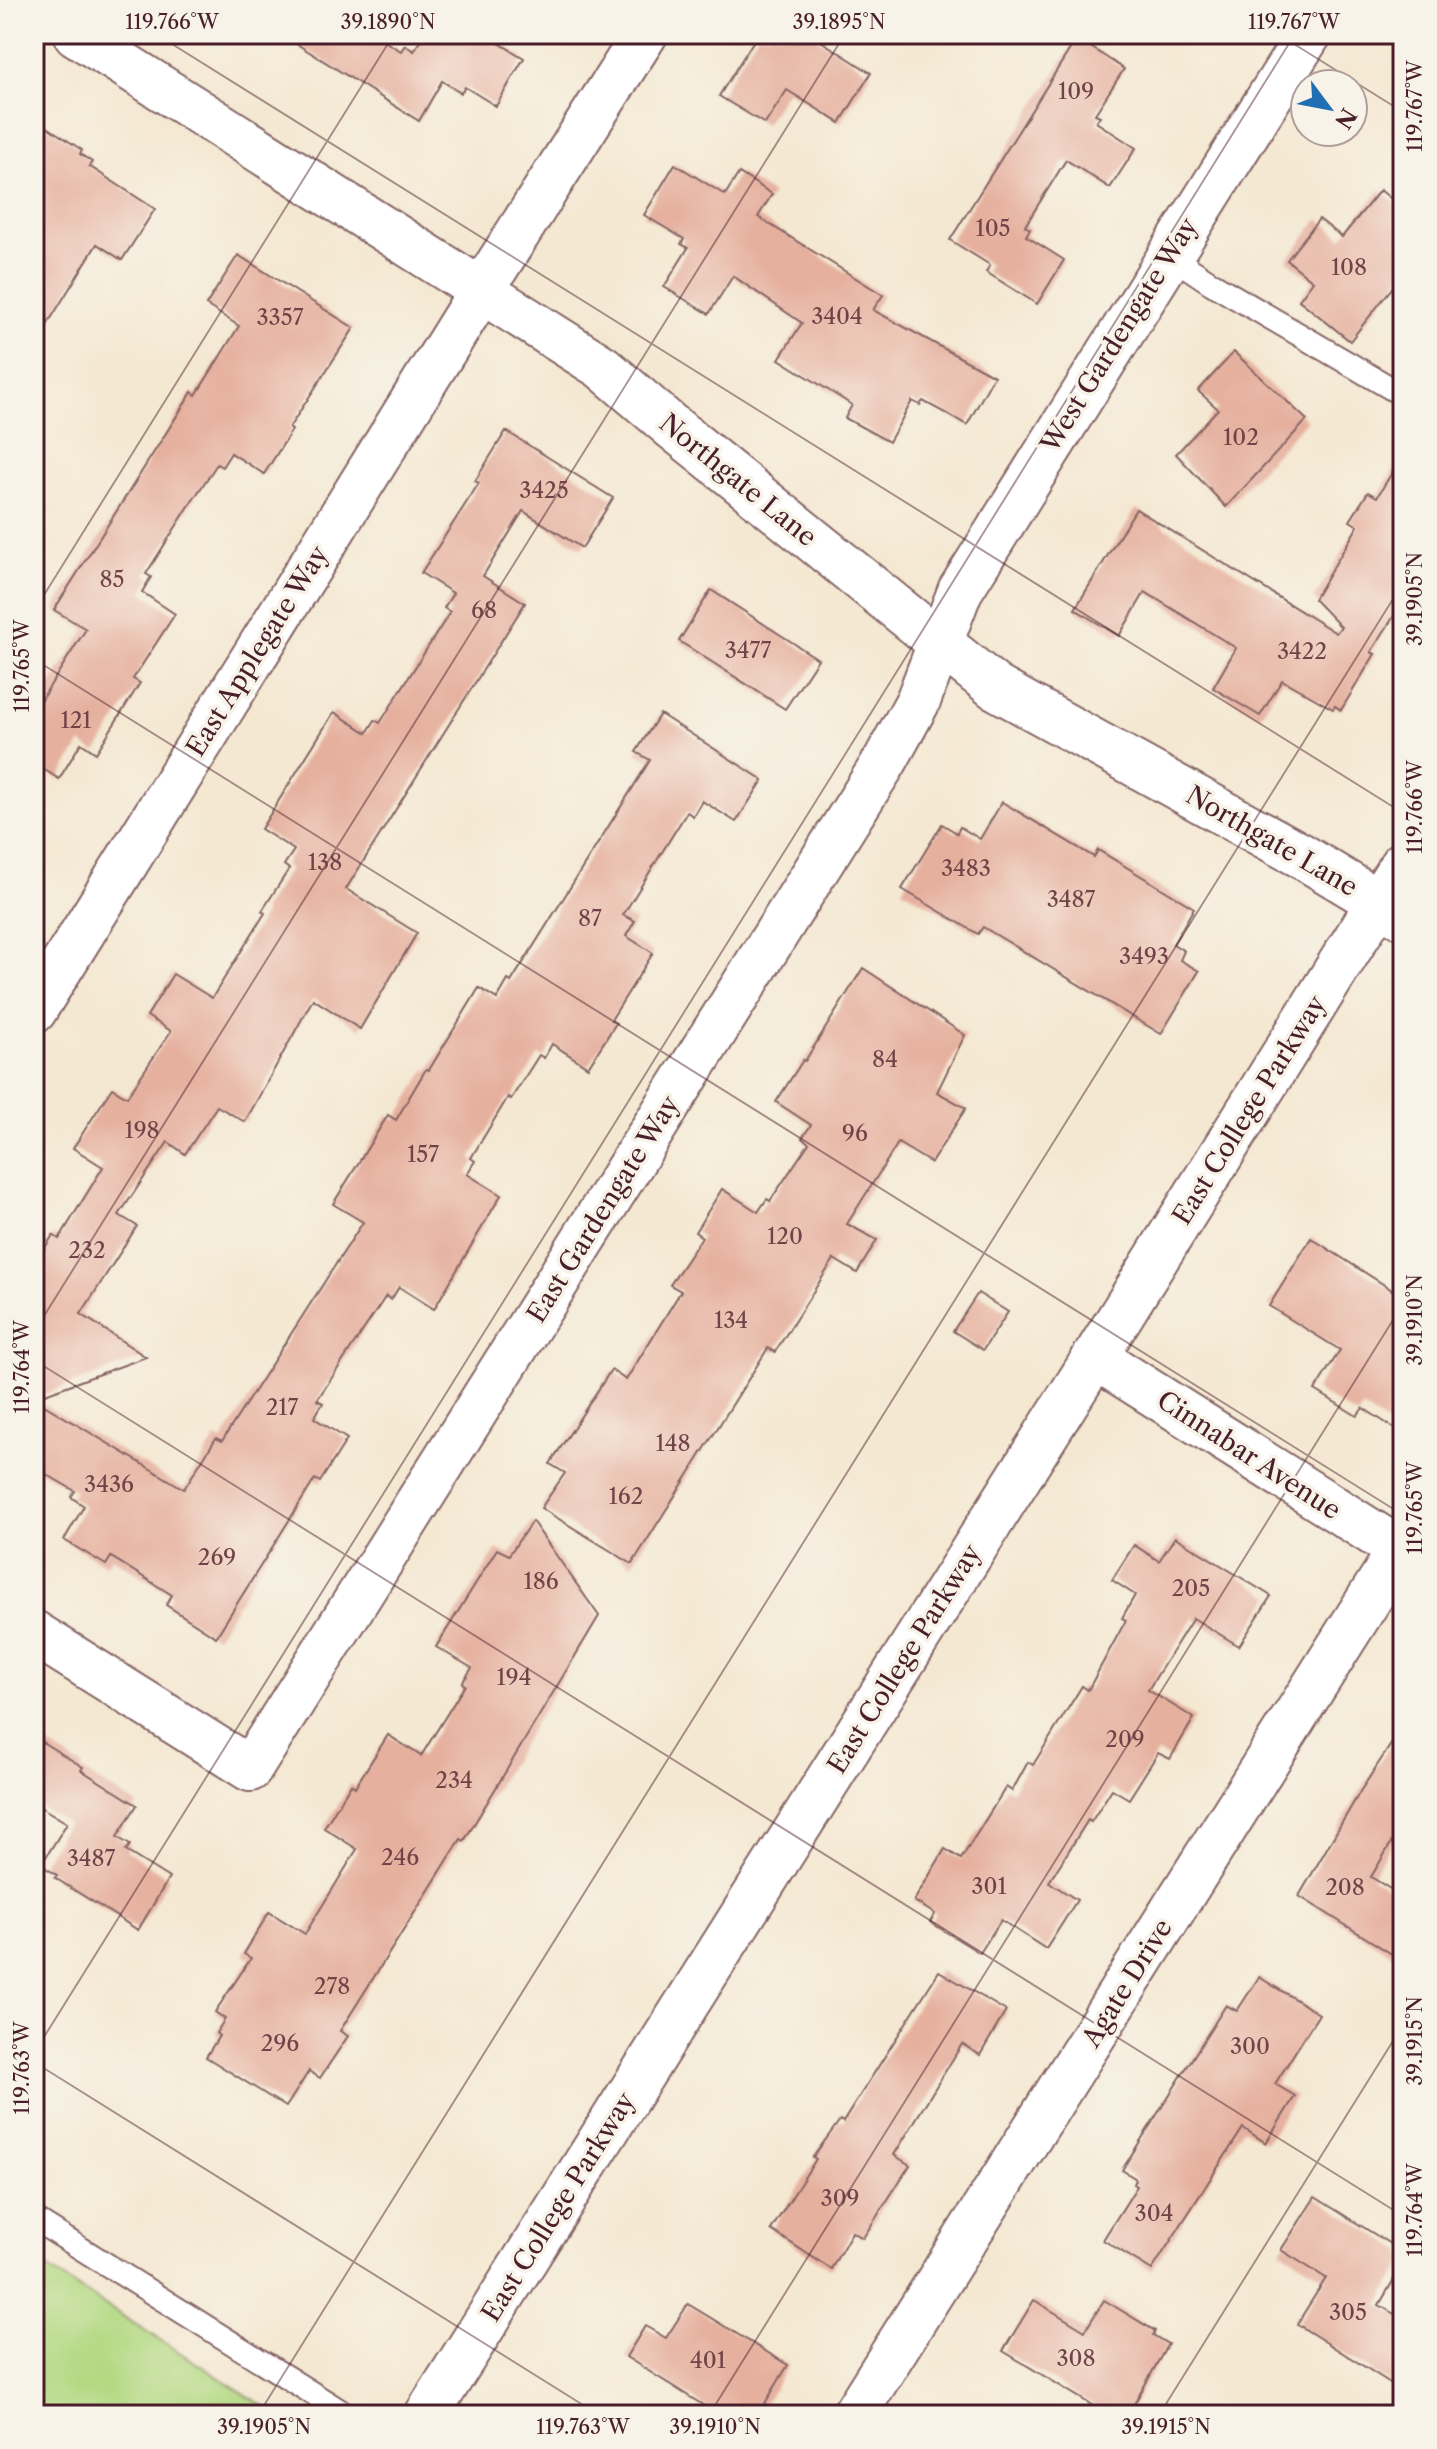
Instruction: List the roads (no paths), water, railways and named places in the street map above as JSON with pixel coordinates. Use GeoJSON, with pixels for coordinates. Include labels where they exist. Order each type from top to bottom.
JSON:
{"type":"FeatureCollection","features":[{"type":"Feature","properties":{"kind":"street","name":"Northgate Lane"},"geometry":{"type":"LineString","coordinates":[[76,34],[602,367],[995,687],[1300,855],[1391,910]]}},
{"type":"Feature","properties":{"kind":"street","name":"East Applegate Way"},"geometry":{"type":"LineString","coordinates":[[34,1011],[481,291],[645,34]]}},
{"type":"Feature","properties":{"kind":"street","name":"West Gardengate Way"},"geometry":{"type":"LineString","coordinates":[[942,642],[960,591],[1309,34]]}},
{"type":"Feature","properties":{"kind":"street","name":"East Gardengate Way"},"geometry":{"type":"LineString","coordinates":[[34,1633],[250,1769],[885,761],[918,701],[942,642]]}},
{"type":"Feature","properties":{"kind":"street","name":"East College Parkway"},"geometry":{"type":"LineString","coordinates":[[427,2415],[1095,1357],[1391,910],[1403,863]]}},
{"type":"Feature","properties":{"kind":"street","name":"Cinnabar Avenue"},"geometry":{"type":"LineString","coordinates":[[1095,1357],[1401,1551]]}},
{"type":"Feature","properties":{"kind":"street","name":"Agate Drive"},"geometry":{"type":"LineString","coordinates":[[854,2415],[1401,1551]]}},
{"type":"Feature","properties":{"kind":"lane"},"geometry":{"type":"LineString","coordinates":[[1169,255],[1211,283],[1394,390],[1403,390]]}},
{"type":"Feature","properties":{"kind":"lane"},"geometry":{"type":"LineString","coordinates":[[34,2219],[347,2415]]}}]}
